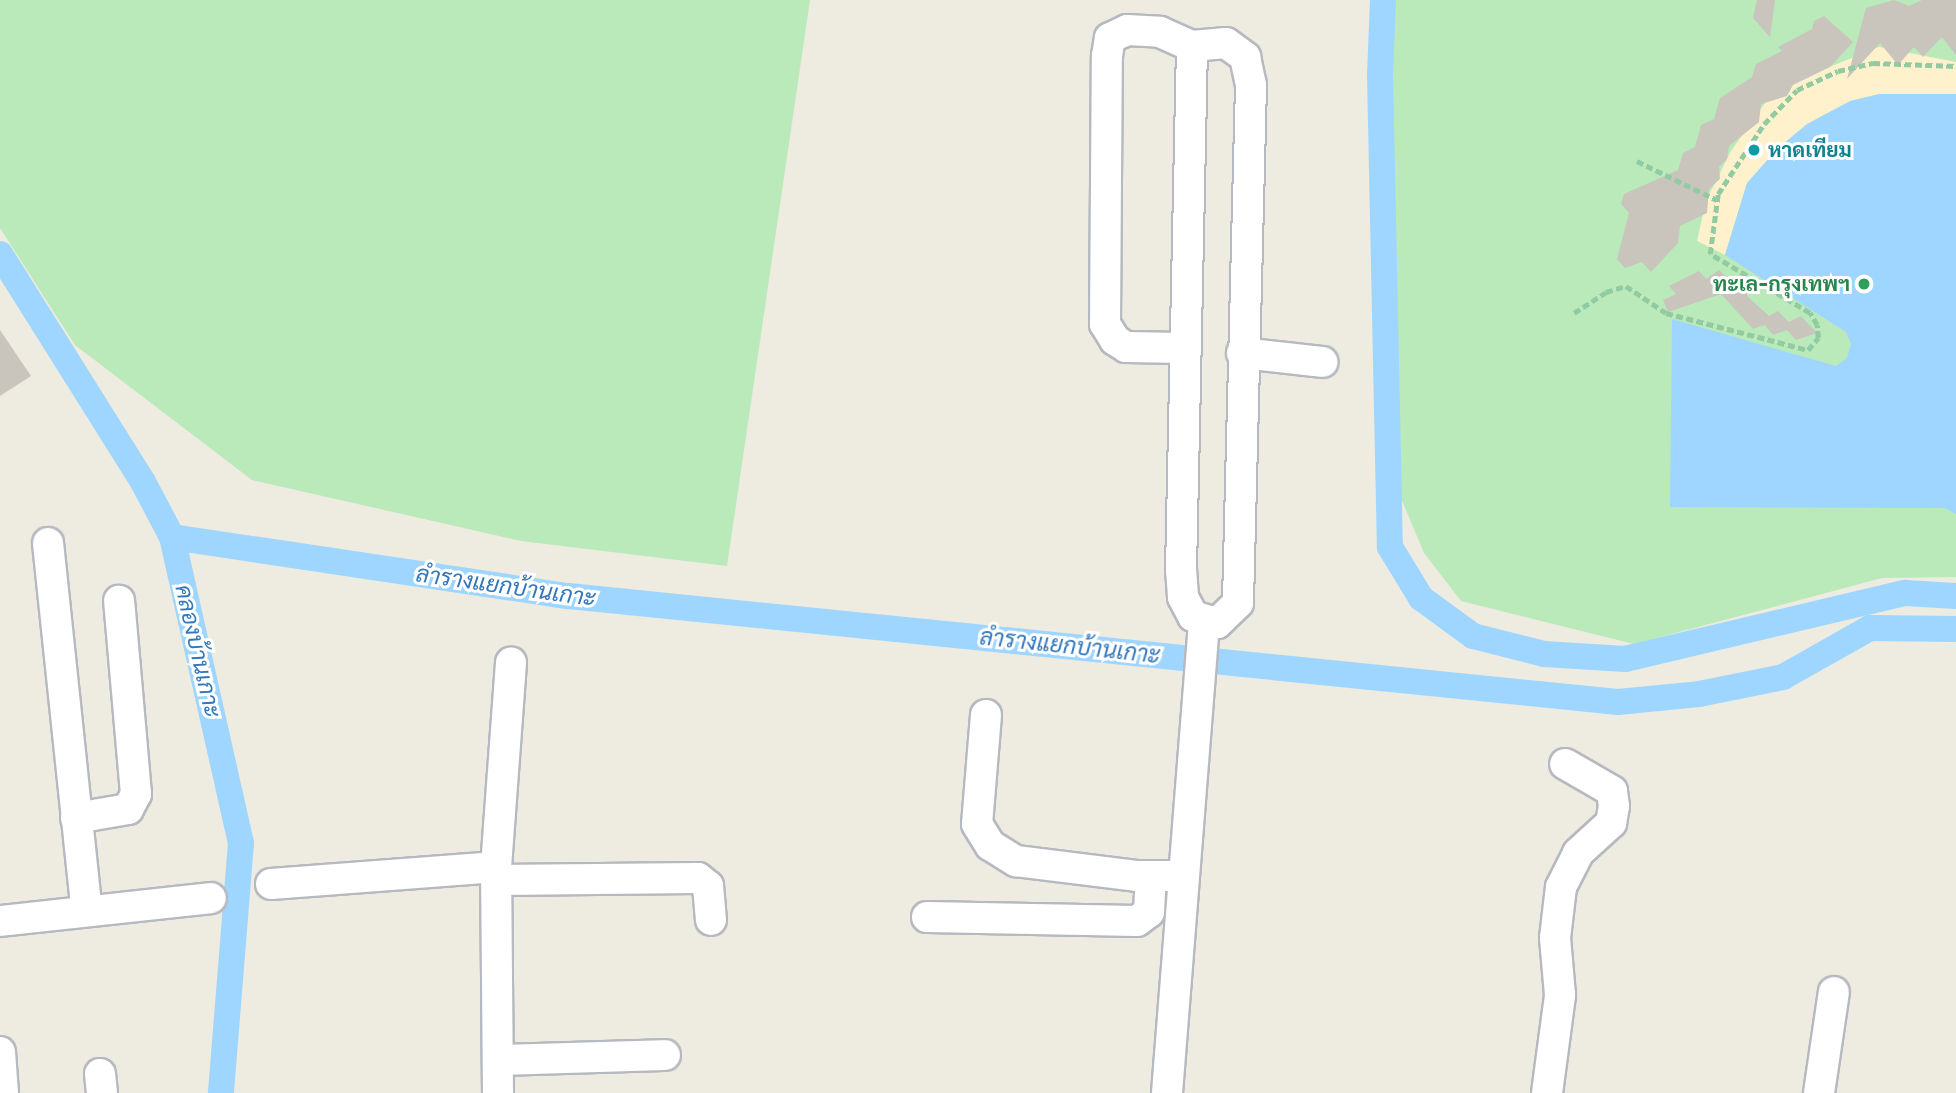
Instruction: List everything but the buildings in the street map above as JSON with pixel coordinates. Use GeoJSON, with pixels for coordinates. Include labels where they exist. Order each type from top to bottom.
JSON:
{"type":"FeatureCollection","features":[{"type":"Feature","properties":{"kind":"street"},"geometry":{"type":"LineString","coordinates":[[1185,348],[1126,347],[1115,340],[1105,324],[1107,56],[1110,38],[1127,30],[1160,32],[1192,46],[1226,43],[1245,57],[1251,85],[1242,353],[1238,603],[1203,633]]}},
{"type":"Feature","properties":{"kind":"street"},"geometry":{"type":"LineString","coordinates":[[1167,1093],[1203,633],[1183,597],[1181,571],[1192,46]]}},
{"type":"Feature","properties":{"kind":"street"},"geometry":{"type":"LineString","coordinates":[[1242,353],[1322,362]]}},
{"type":"Feature","properties":{"kind":"street"},"geometry":{"type":"LineString","coordinates":[[48,542],[87,911]]}},
{"type":"Feature","properties":{"kind":"street"},"geometry":{"type":"LineString","coordinates":[[76,818],[128,809],[136,794],[119,601]]}},
{"type":"Feature","properties":{"kind":"street"},"geometry":{"type":"LineString","coordinates":[[498,1093],[496,874],[510,663]]}},
{"type":"Feature","properties":{"kind":"street"},"geometry":{"type":"LineString","coordinates":[[986,715],[977,824],[990,845],[1016,861],[1151,876],[1183,876]]}},
{"type":"Feature","properties":{"kind":"street"},"geometry":{"type":"LineString","coordinates":[[1547,1093],[1560,995],[1555,938],[1561,887],[1578,853],[1611,823],[1614,806],[1612,791],[1565,764]]}},
{"type":"Feature","properties":{"kind":"street"},"geometry":{"type":"LineString","coordinates":[[271,884],[496,874],[698,878],[708,886],[711,920]]}},
{"type":"Feature","properties":{"kind":"street"},"geometry":{"type":"LineString","coordinates":[[927,917],[1137,921],[1149,912],[1151,876]]}},
{"type":"Feature","properties":{"kind":"street"},"geometry":{"type":"LineString","coordinates":[[0,921],[211,898]]}},
{"type":"Feature","properties":{"kind":"street"},"geometry":{"type":"LineString","coordinates":[[1819,1093],[1834,992]]}},
{"type":"Feature","properties":{"kind":"street"},"geometry":{"type":"LineString","coordinates":[[0,1052],[3,1093]]}},
{"type":"Feature","properties":{"kind":"street"},"geometry":{"type":"LineString","coordinates":[[499,1060],[665,1055]]}},
{"type":"Feature","properties":{"kind":"path"},"geometry":{"type":"LineString","coordinates":[[1574,313],[1606,292],[1626,286],[1666,313],[1808,350],[1818,338],[1817,325],[1810,313],[1710,254],[1717,200],[1764,124],[1797,90],[1838,71],[1873,63],[1956,66]]}},
{"type":"Feature","properties":{"kind":"path"},"geometry":{"type":"LineString","coordinates":[[1637,161],[1717,200]]}},
{"type":"Feature","properties":{"kind":"green space"},"geometry":{"type":"Polygon","coordinates":[[[0,0],[810,0],[727,566],[521,541],[252,480],[75,345],[0,228],[0,0]]]}},
{"type":"Feature","properties":{"kind":"green space"},"geometry":{"type":"Polygon","coordinates":[[[1388,0],[1956,0],[1956,577],[1882,578],[1634,644],[1461,601],[1424,553],[1398,491],[1388,0]]]}},
{"type":"Feature","properties":{"kind":"sand","name":"หาดเทียม"},"geometry":{"type":"Polygon","coordinates":[[[1879,47],[1956,62],[1956,94],[1807,124],[1747,183],[1725,255],[1697,241],[1706,201],[1731,151],[1765,103],[1797,80],[1879,47]]]}},
{"type":"Feature","properties":{"kind":"water","name":"ทะเล-กรุงเทพฯ"},"geometry":{"type":"Polygon","coordinates":[[[1879,94],[1956,94],[1956,514],[1945,508],[1670,507],[1672,319],[1836,366],[1847,358],[1851,344],[1846,332],[1725,255],[1747,183],[1777,149],[1807,124],[1850,101],[1879,94]]]}},
{"type":"Feature","properties":{"kind":"waterway"},"geometry":{"type":"LineString","coordinates":[[1383,0],[1380,75],[1390,547],[1421,598],[1473,636],[1544,654],[1625,659],[1905,593],[1956,596]]}},
{"type":"Feature","properties":{"kind":"waterway","name":"คลองบ้านเกาะ"},"geometry":{"type":"LineString","coordinates":[[0,254],[143,482],[172,537],[241,843],[221,1093]]}},
{"type":"Feature","properties":{"kind":"waterway","name":"ลำรางแยกบ้านเกาะ"},"geometry":{"type":"LineString","coordinates":[[172,537],[569,596],[1618,702],[1699,694],[1783,677],[1870,628],[1956,629]]}},
{"type":"Feature","properties":{"kind":"place","name":"หาดเทียม"},"geometry":{"type":"Point","coordinates":[1754,150]}},
{"type":"Feature","properties":{"kind":"place","name":"ทะเล-กรุงเทพฯ"},"geometry":{"type":"Point","coordinates":[1864,284]}}]}
